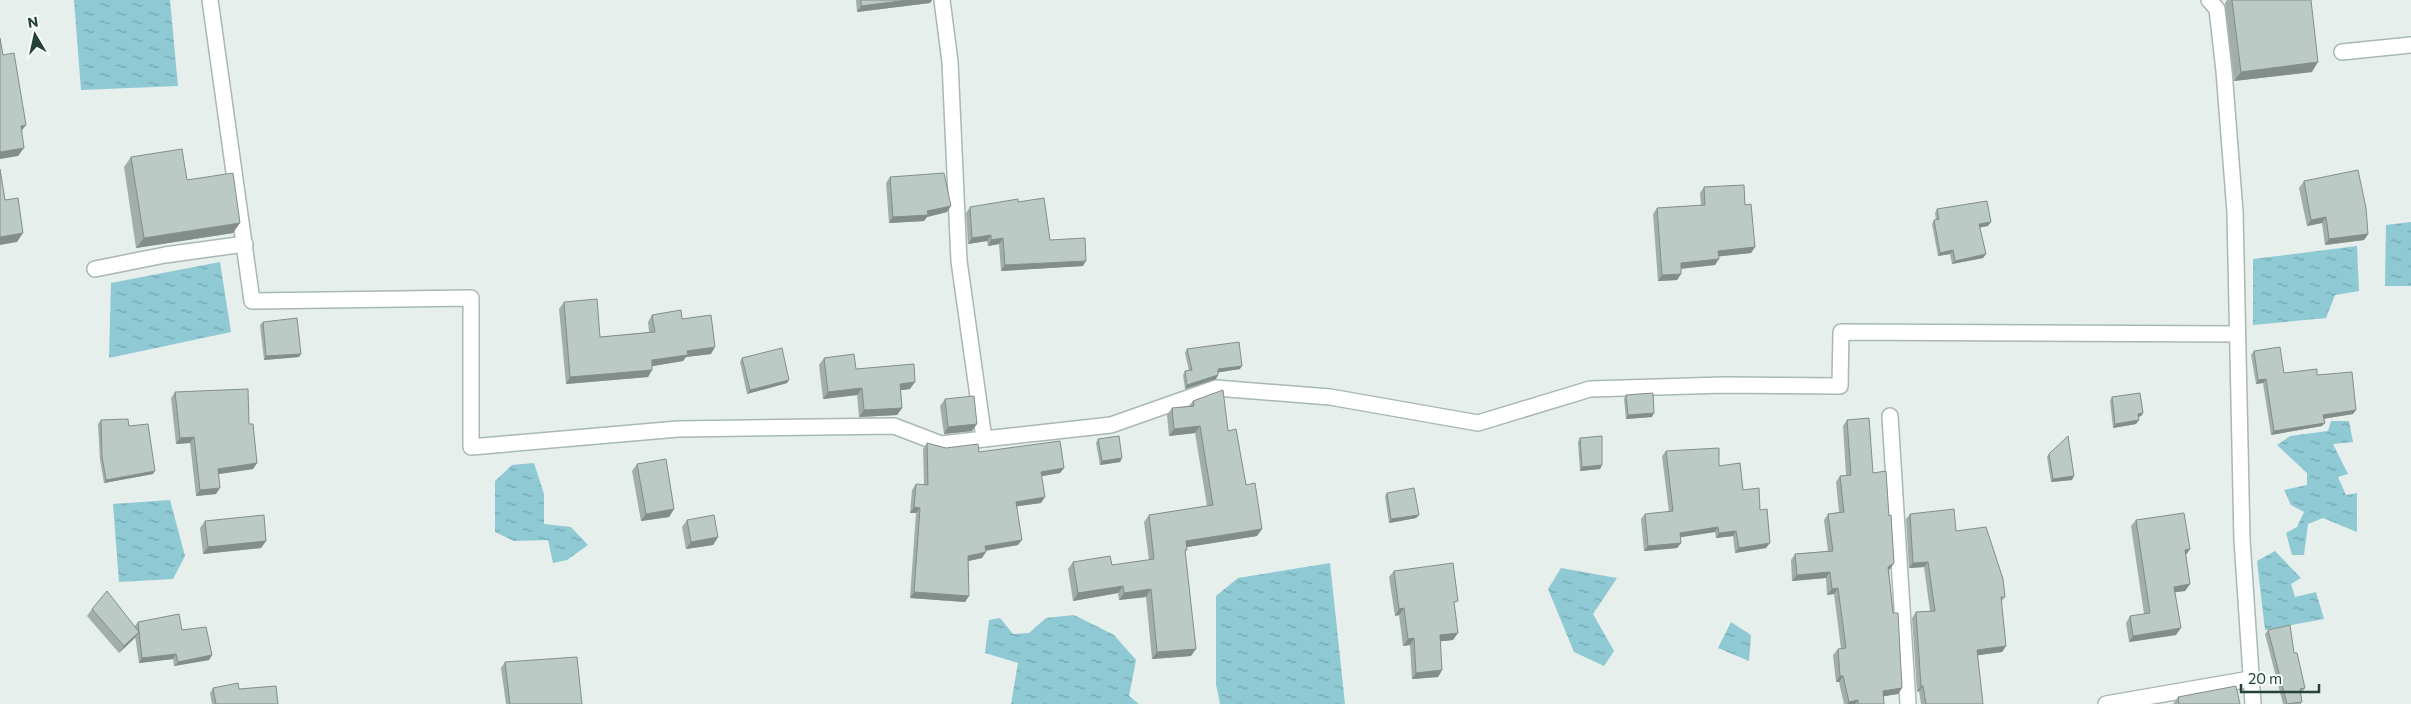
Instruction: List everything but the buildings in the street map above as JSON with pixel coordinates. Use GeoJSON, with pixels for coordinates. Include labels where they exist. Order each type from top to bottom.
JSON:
{"type":"FeatureCollection","features":[{"type":"Feature","properties":{"kind":"street"},"geometry":{"type":"LineString","coordinates":[[210,0],[252,301],[471,298],[471,447],[678,429],[894,426],[941,444],[1111,425],[1216,388],[1330,397],[1478,423],[1590,389],[1724,385],[1840,386],[1841,332],[2236,334]]}},
{"type":"Feature","properties":{"kind":"street"},"geometry":{"type":"LineString","coordinates":[[942,0],[950,62],[959,261],[984,439]]}},
{"type":"Feature","properties":{"kind":"street"},"geometry":{"type":"LineString","coordinates":[[2210,0],[2216,9],[2224,71],[2235,212],[2236,334],[2242,540],[2253,704]]}},
{"type":"Feature","properties":{"kind":"street"},"geometry":{"type":"LineString","coordinates":[[2342,52],[2411,45]]}},
{"type":"Feature","properties":{"kind":"street"},"geometry":{"type":"LineString","coordinates":[[95,270],[165,255],[245,244]]}},
{"type":"Feature","properties":{"kind":"street"},"geometry":{"type":"LineString","coordinates":[[1890,416],[1908,704]]}},
{"type":"Feature","properties":{"kind":"street"},"geometry":{"type":"LineString","coordinates":[[2106,704],[2250,679]]}},
{"type":"Feature","properties":{"kind":"water"},"geometry":{"type":"Polygon","coordinates":[[[74,0],[170,0],[178,86],[81,90],[74,0]]]}},
{"type":"Feature","properties":{"kind":"water"},"geometry":{"type":"Polygon","coordinates":[[[2411,222],[2411,286],[2385,286],[2386,225],[2411,222]]]}},
{"type":"Feature","properties":{"kind":"water"},"geometry":{"type":"Polygon","coordinates":[[[2357,246],[2359,291],[2335,295],[2326,318],[2253,325],[2253,259],[2357,246]]]}},
{"type":"Feature","properties":{"kind":"water"},"geometry":{"type":"Polygon","coordinates":[[[220,262],[231,332],[109,358],[111,283],[220,262]]]}},
{"type":"Feature","properties":{"kind":"water"},"geometry":{"type":"Polygon","coordinates":[[[2331,421],[2349,421],[2353,442],[2333,444],[2348,474],[2338,477],[2346,495],[2357,493],[2357,532],[2323,518],[2308,524],[2304,555],[2292,555],[2286,533],[2297,527],[2304,512],[2291,505],[2284,490],[2307,485],[2307,473],[2277,445],[2290,436],[2328,431],[2331,421]]]}},
{"type":"Feature","properties":{"kind":"water"},"geometry":{"type":"Polygon","coordinates":[[[534,463],[544,494],[544,524],[571,527],[588,545],[567,560],[553,563],[548,540],[514,541],[495,532],[495,481],[512,465],[534,463]]]}},
{"type":"Feature","properties":{"kind":"water"},"geometry":{"type":"Polygon","coordinates":[[[170,500],[185,556],[173,579],[119,582],[113,504],[170,500]]]}},
{"type":"Feature","properties":{"kind":"water"},"geometry":{"type":"Polygon","coordinates":[[[2275,551],[2301,578],[2291,584],[2295,597],[2316,592],[2324,619],[2265,630],[2257,561],[2275,551]]]}},
{"type":"Feature","properties":{"kind":"water"},"geometry":{"type":"Polygon","coordinates":[[[1330,563],[1345,704],[1220,704],[1216,684],[1216,596],[1238,578],[1330,563]]]}},
{"type":"Feature","properties":{"kind":"water"},"geometry":{"type":"Polygon","coordinates":[[[1561,568],[1617,578],[1593,614],[1614,651],[1604,666],[1574,652],[1548,589],[1561,568]]]}},
{"type":"Feature","properties":{"kind":"water"},"geometry":{"type":"Polygon","coordinates":[[[1074,615],[1114,635],[1136,660],[1129,696],[1139,704],[1011,704],[1018,663],[985,653],[989,620],[1000,618],[1013,634],[1029,633],[1046,618],[1074,615]]]}},
{"type":"Feature","properties":{"kind":"water"},"geometry":{"type":"Polygon","coordinates":[[[1731,622],[1751,635],[1749,661],[1718,648],[1731,622]]]}}]}
